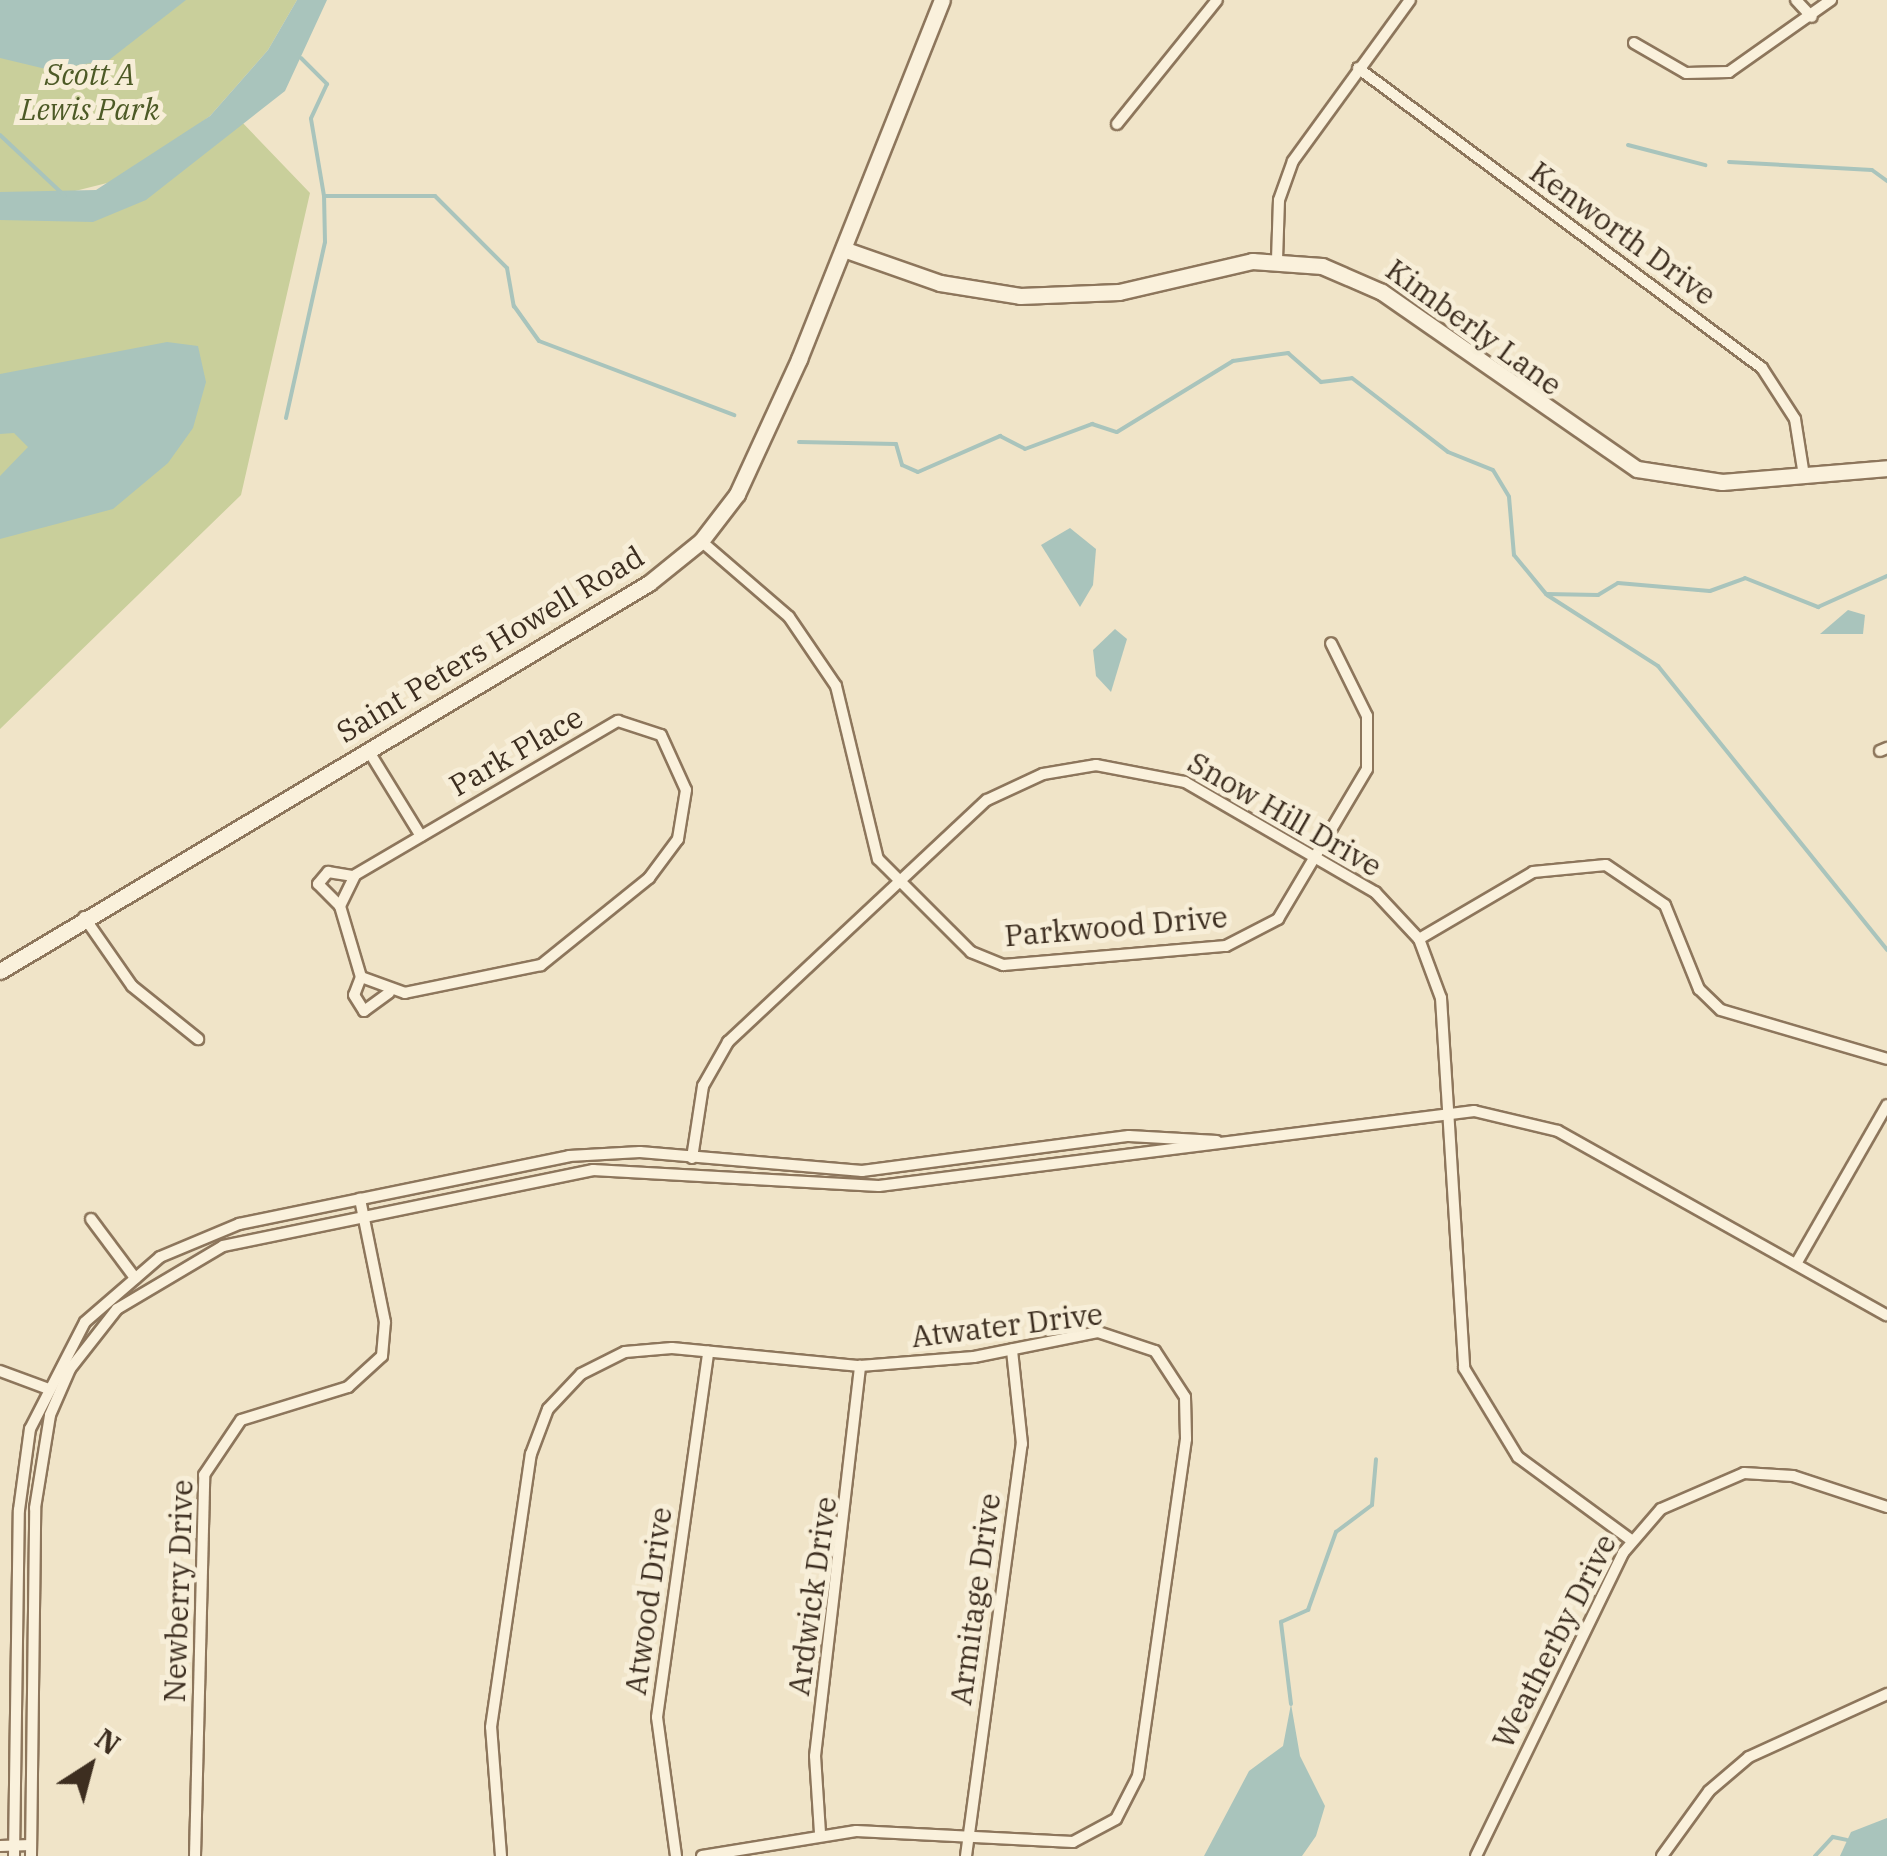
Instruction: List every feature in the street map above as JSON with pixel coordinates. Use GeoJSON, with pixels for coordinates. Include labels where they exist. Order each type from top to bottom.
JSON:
{"type":"FeatureCollection","features":[{"type":"Feature","properties":{"kind":"main road","name":"Saint Peters Howell Road"},"geometry":{"type":"LineString","coordinates":[[0,972],[84,916],[650,584],[700,541],[737,494],[846,250],[942,0]]}},
{"type":"Feature","properties":{"kind":"main road","name":"Kimberly Lane"},"geometry":{"type":"LineString","coordinates":[[846,250],[940,283],[1020,296],[1118,292],[1277,260],[1332,269],[1382,292],[1637,468],[1702,482],[1887,468]]}},
{"type":"Feature","properties":{"kind":"street"},"geometry":{"type":"LineString","coordinates":[[1117,124],[1214,4],[1200,0]]}},
{"type":"Feature","properties":{"kind":"street"},"geometry":{"type":"LineString","coordinates":[[1277,260],[1293,160],[1410,0]]}},
{"type":"Feature","properties":{"kind":"street"},"geometry":{"type":"LineString","coordinates":[[1796,0],[1812,17]]}},
{"type":"Feature","properties":{"kind":"street"},"geometry":{"type":"LineString","coordinates":[[1634,43],[1671,68],[1716,75],[1758,58],[1830,0]]}},
{"type":"Feature","properties":{"kind":"street","name":"Kenworth Drive"},"geometry":{"type":"LineString","coordinates":[[1358,68],[1762,368],[1795,419],[1804,476]]}},
{"type":"Feature","properties":{"kind":"street","name":"Parkwood Drive"},"geometry":{"type":"LineString","coordinates":[[700,541],[788,617],[829,673],[855,744],[869,845],[898,880],[971,952],[1022,966],[1246,940],[1285,912],[1321,858],[1370,750],[1361,700],[1331,643]]}},
{"type":"Feature","properties":{"kind":"street","name":"Park Place"},"geometry":{"type":"LineString","coordinates":[[618,722],[661,735],[686,790],[678,839],[661,866],[568,952],[540,965],[389,992],[364,1010],[354,994],[361,977],[340,906],[318,884],[328,872],[354,876],[618,722]]}},
{"type":"Feature","properties":{"kind":"street"},"geometry":{"type":"LineString","coordinates":[[368,750],[420,836]]}},
{"type":"Feature","properties":{"kind":"street","name":"Snow Hill Drive"},"geometry":{"type":"LineString","coordinates":[[691,1170],[703,1086],[728,1042],[898,880],[1016,784],[1096,766],[1186,782],[1376,892],[1419,939],[1441,998],[1464,1368],[1518,1457],[1631,1540]]}},
{"type":"Feature","properties":{"kind":"street"},"geometry":{"type":"LineString","coordinates":[[1419,939],[1533,872],[1606,865],[1666,905],[1699,989],[1720,1010],[1887,1060]]}},
{"type":"Feature","properties":{"kind":"street"},"geometry":{"type":"LineString","coordinates":[[340,906],[354,876]]}},
{"type":"Feature","properties":{"kind":"street"},"geometry":{"type":"LineString","coordinates":[[84,916],[125,978],[198,1039]]}},
{"type":"Feature","properties":{"kind":"street"},"geometry":{"type":"LineString","coordinates":[[361,977],[389,992]]}},
{"type":"Feature","properties":{"kind":"street"},"geometry":{"type":"LineString","coordinates":[[1796,1264],[1887,1105]]}},
{"type":"Feature","properties":{"kind":"street"},"geometry":{"type":"LineString","coordinates":[[0,1846],[31,1851],[36,1485],[58,1393],[100,1328],[142,1286],[222,1246],[568,1172],[691,1170],[814,1185],[917,1183],[1222,1142],[1321,1136],[1446,1110],[1558,1131],[1887,1316]]}},
{"type":"Feature","properties":{"kind":"street"},"geometry":{"type":"LineString","coordinates":[[14,1851],[20,1480],[44,1387],[85,1322],[133,1276],[212,1234],[569,1156],[692,1155],[826,1170],[915,1166],[1128,1136],[1222,1142]]}},
{"type":"Feature","properties":{"kind":"street"},"geometry":{"type":"LineString","coordinates":[[915,1166],[917,1183]]}},
{"type":"Feature","properties":{"kind":"street","name":"Newberry Drive"},"geometry":{"type":"LineString","coordinates":[[195,1856],[204,1475],[241,1420],[348,1386],[382,1356],[385,1322],[360,1199]]}},
{"type":"Feature","properties":{"kind":"street"},"geometry":{"type":"LineString","coordinates":[[91,1218],[142,1286]]}},
{"type":"Feature","properties":{"kind":"street","name":"Atwater Drive"},"geometry":{"type":"LineString","coordinates":[[501,1856],[491,1728],[537,1431],[563,1390],[601,1360],[647,1349],[860,1366],[1012,1350],[1098,1332],[1137,1340],[1180,1380],[1186,1440],[1140,1762],[1126,1806],[1104,1829],[1073,1842],[969,1833],[820,1833],[702,1856]]}},
{"type":"Feature","properties":{"kind":"street","name":"Armitage Drive"},"geometry":{"type":"LineString","coordinates":[[966,1856],[1022,1444],[1012,1350]]}},
{"type":"Feature","properties":{"kind":"street","name":"Atwood Drive"},"geometry":{"type":"LineString","coordinates":[[676,1856],[657,1717],[708,1352]]}},
{"type":"Feature","properties":{"kind":"street","name":"Ardwick Drive"},"geometry":{"type":"LineString","coordinates":[[820,1833],[815,1756],[858,1439],[860,1366]]}},
{"type":"Feature","properties":{"kind":"street"},"geometry":{"type":"LineString","coordinates":[[0,1372],[58,1393]]}},
{"type":"Feature","properties":{"kind":"street","name":"Weatherby Drive"},"geometry":{"type":"LineString","coordinates":[[1476,1856],[1631,1540],[1677,1496],[1744,1473],[1793,1476],[1887,1507]]}},
{"type":"Feature","properties":{"kind":"street"},"geometry":{"type":"LineString","coordinates":[[1662,1856],[1709,1790],[1749,1757],[1887,1694]]}},
{"type":"Feature","properties":{"kind":"green space","name":"Scott A Lewis Park"},"geometry":{"type":"Polygon","coordinates":[[[0,0],[297,0],[268,50],[210,116],[123,179],[55,196],[0,192],[0,0]]]}},
{"type":"Feature","properties":{"kind":"green space"},"geometry":{"type":"Polygon","coordinates":[[[239,119],[310,193],[241,495],[0,729],[0,207],[107,197],[239,119]]]}},
{"type":"Feature","properties":{"kind":"water"},"geometry":{"type":"Polygon","coordinates":[[[0,0],[186,0],[109,60],[50,70],[0,58],[0,0]]]}},
{"type":"Feature","properties":{"kind":"water"},"geometry":{"type":"Polygon","coordinates":[[[297,0],[327,0],[285,91],[146,200],[93,222],[0,220],[0,192],[96,190],[210,116],[268,50],[297,0]]]}},
{"type":"Feature","properties":{"kind":"water"},"geometry":{"type":"Polygon","coordinates":[[[167,342],[198,346],[206,382],[193,428],[168,463],[113,509],[0,539],[0,476],[28,447],[14,433],[0,434],[0,374],[167,342]]]}},
{"type":"Feature","properties":{"kind":"water"},"geometry":{"type":"Polygon","coordinates":[[[1070,528],[1096,549],[1093,585],[1080,607],[1041,545],[1070,528]]]}},
{"type":"Feature","properties":{"kind":"water"},"geometry":{"type":"Polygon","coordinates":[[[1848,610],[1865,615],[1863,634],[1820,634],[1848,610]]]}},
{"type":"Feature","properties":{"kind":"water"},"geometry":{"type":"Polygon","coordinates":[[[1115,629],[1127,639],[1111,692],[1096,676],[1093,650],[1115,629]]]}},
{"type":"Feature","properties":{"kind":"water"},"geometry":{"type":"Polygon","coordinates":[[[1291,1704],[1300,1756],[1325,1806],[1316,1836],[1302,1856],[1204,1856],[1249,1771],[1283,1746],[1291,1704]]]}},
{"type":"Feature","properties":{"kind":"water"},"geometry":{"type":"Polygon","coordinates":[[[1887,1818],[1887,1856],[1840,1856],[1851,1832],[1887,1818]]]}},
{"type":"Feature","properties":{"kind":"waterway"},"geometry":{"type":"LineString","coordinates":[[301,58],[327,84],[311,119],[324,196],[435,196],[507,268],[514,306],[539,341],[734,415]]}},
{"type":"Feature","properties":{"kind":"waterway"},"geometry":{"type":"LineString","coordinates":[[0,135],[65,196]]}},
{"type":"Feature","properties":{"kind":"waterway"},"geometry":{"type":"LineString","coordinates":[[1628,145],[1705,165]]}},
{"type":"Feature","properties":{"kind":"waterway"},"geometry":{"type":"LineString","coordinates":[[1729,162],[1872,170],[1887,181]]}},
{"type":"Feature","properties":{"kind":"waterway"},"geometry":{"type":"LineString","coordinates":[[286,418],[325,242],[324,196]]}},
{"type":"Feature","properties":{"kind":"waterway"},"geometry":{"type":"LineString","coordinates":[[799,442],[896,444],[902,465],[918,472],[1000,436],[1025,449],[1092,424],[1117,432],[1233,361],[1288,353],[1321,382],[1352,378],[1448,452],[1493,470],[1509,497],[1514,555],[1546,594],[1598,595],[1618,583],[1710,591],[1745,578],[1818,607],[1887,576]]}},
{"type":"Feature","properties":{"kind":"waterway"},"geometry":{"type":"LineString","coordinates":[[1547,595],[1658,666],[1887,950]]}},
{"type":"Feature","properties":{"kind":"waterway"},"geometry":{"type":"LineString","coordinates":[[1291,1704],[1281,1622],[1308,1610],[1336,1532],[1372,1505],[1376,1459]]}},
{"type":"Feature","properties":{"kind":"waterway"},"geometry":{"type":"LineString","coordinates":[[1815,1856],[1833,1837],[1847,1840]]}}]}
